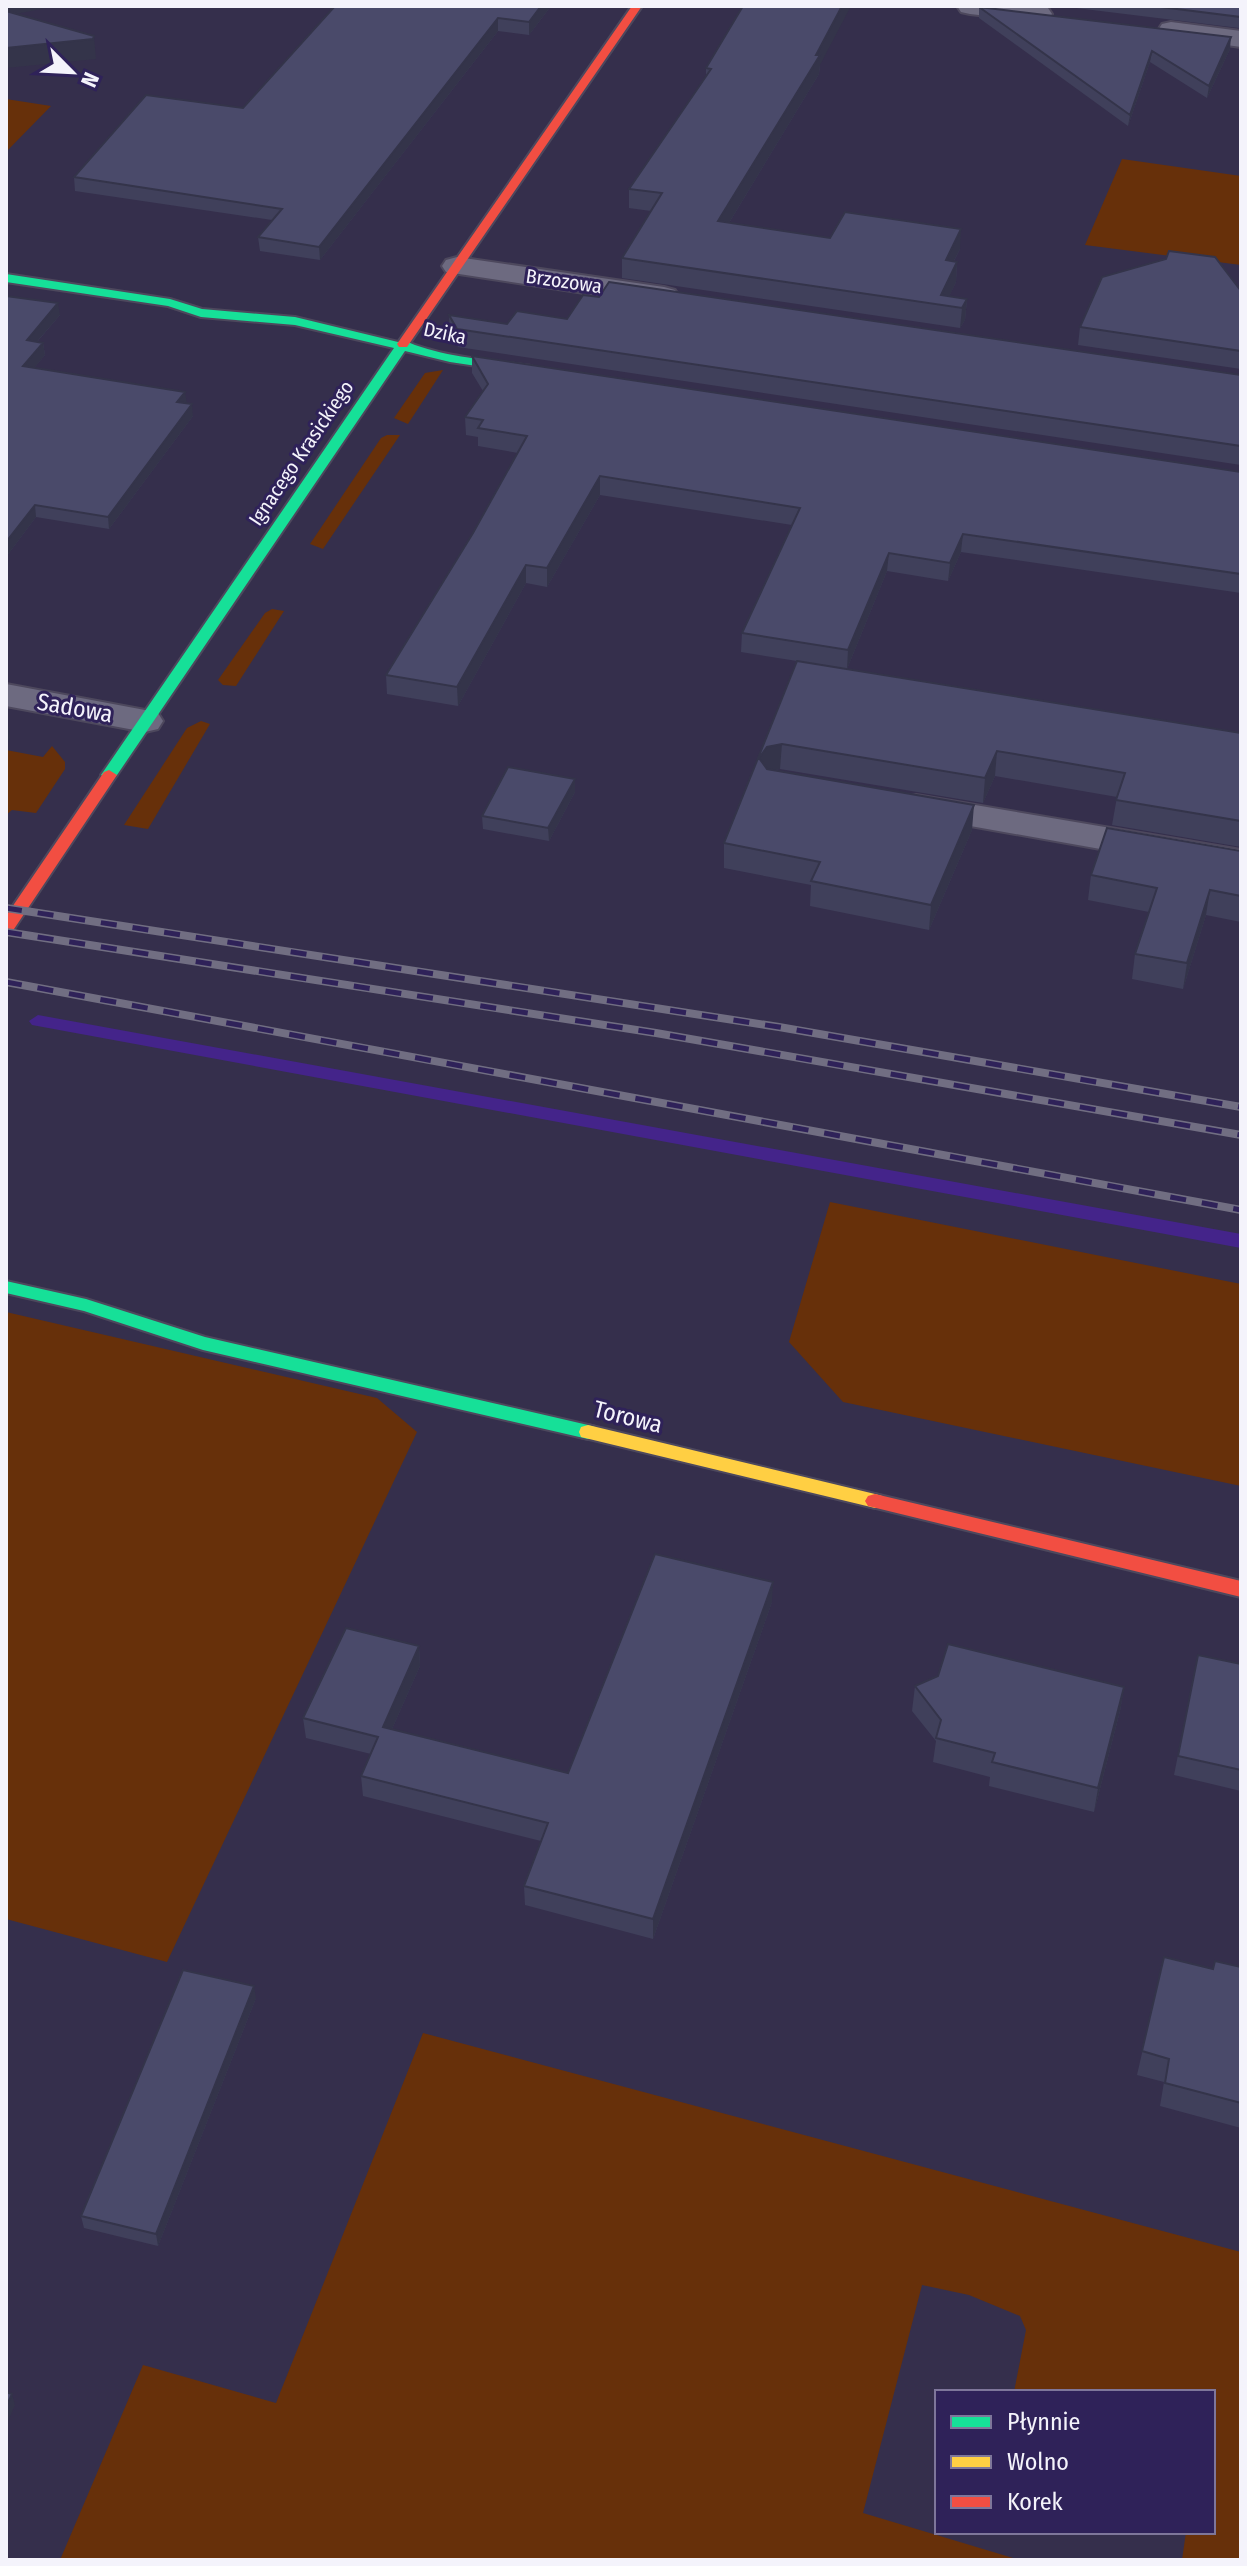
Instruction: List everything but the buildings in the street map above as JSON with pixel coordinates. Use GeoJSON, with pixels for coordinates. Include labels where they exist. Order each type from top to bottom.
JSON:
{"type":"FeatureCollection","features":[{"type":"Feature","properties":{"kind":"street","name":"Ignacego Krasickiego"},"geometry":{"type":"LineString","coordinates":[[6,928],[400,346],[637,6]]}},
{"type":"Feature","properties":{"kind":"street"},"geometry":{"type":"LineString","coordinates":[[970,6],[1060,17]]}},
{"type":"Feature","properties":{"kind":"street"},"geometry":{"type":"LineString","coordinates":[[1151,28],[1241,39]]}},
{"type":"Feature","properties":{"kind":"street","name":"Brzozowa"},"geometry":{"type":"LineString","coordinates":[[457,266],[695,301]]}},
{"type":"Feature","properties":{"kind":"street","name":"Dzika"},"geometry":{"type":"LineString","coordinates":[[6,278],[170,303],[201,313],[295,321],[450,358],[545,372]]}},
{"type":"Feature","properties":{"kind":"street","name":"Sadowa"},"geometry":{"type":"LineString","coordinates":[[6,695],[145,721]]}},
{"type":"Feature","properties":{"kind":"street"},"geometry":{"type":"LineString","coordinates":[[888,801],[1241,862]]}},
{"type":"Feature","properties":{"kind":"street","name":"Torowa"},"geometry":{"type":"LineString","coordinates":[[6,1287],[86,1305],[203,1343],[548,1422],[1241,1589]]}},
{"type":"Feature","properties":{"kind":"shaded area"},"geometry":{"type":"Polygon","coordinates":[[[6,99],[51,106],[6,152],[6,99]]]}},
{"type":"Feature","properties":{"kind":"shaded area"},"geometry":{"type":"Polygon","coordinates":[[[1122,159],[1241,176],[1241,265],[1085,245],[1122,159]]]}},
{"type":"Feature","properties":{"kind":"shaded area"},"geometry":{"type":"Polygon","coordinates":[[[443,370],[408,424],[394,418],[425,373],[443,370]]]}},
{"type":"Feature","properties":{"kind":"shaded area"},"geometry":{"type":"Polygon","coordinates":[[[400,435],[323,549],[310,544],[381,438],[400,435]]]}},
{"type":"Feature","properties":{"kind":"shaded area"},"geometry":{"type":"Polygon","coordinates":[[[272,609],[284,611],[236,686],[223,685],[218,680],[265,613],[272,609]]]}},
{"type":"Feature","properties":{"kind":"shaded area"},"geometry":{"type":"Polygon","coordinates":[[[201,721],[210,724],[148,829],[124,825],[187,728],[201,721]]]}},
{"type":"Feature","properties":{"kind":"shaded area"},"geometry":{"type":"Polygon","coordinates":[[[52,746],[65,762],[65,769],[36,813],[12,810],[6,815],[6,750],[43,757],[52,746]]]}},
{"type":"Feature","properties":{"kind":"shaded area"},"geometry":{"type":"Polygon","coordinates":[[[830,1202],[1241,1284],[1241,1486],[843,1402],[789,1342],[830,1202]]]}},
{"type":"Feature","properties":{"kind":"shaded area"},"geometry":{"type":"Polygon","coordinates":[[[6,1312],[377,1398],[417,1432],[167,1962],[6,1919],[6,1312]]]}},
{"type":"Feature","properties":{"kind":"shaded area"},"geometry":{"type":"Polygon","coordinates":[[[423,2033],[1241,2252],[1241,2560],[1182,2560],[1186,2534],[1215,2534],[1215,2390],[1014,2390],[1026,2330],[1020,2316],[969,2295],[922,2285],[863,2513],[1020,2560],[60,2560],[143,2365],[276,2403],[423,2033]]]}},
{"type":"Feature","properties":{"kind":"waterway"},"geometry":{"type":"LineString","coordinates":[[38,1021],[1241,1241]]}},
{"type":"Feature","properties":{"kind":"railway"},"geometry":{"type":"LineString","coordinates":[[6,908],[779,1027],[1241,1107]]}},
{"type":"Feature","properties":{"kind":"railway"},"geometry":{"type":"LineString","coordinates":[[6,932],[656,1033],[1241,1135]]}},
{"type":"Feature","properties":{"kind":"railway"},"geometry":{"type":"LineString","coordinates":[[6,982],[1241,1210]]}},
{"type":"Feature","properties":{"kind":"traffic: fast"},"geometry":{"type":"LineString","coordinates":[[6,278],[170,303],[201,313],[295,321],[450,358],[531,370]]}},
{"type":"Feature","properties":{"kind":"traffic: fast"},"geometry":{"type":"LineString","coordinates":[[109,775],[403,344]]}},
{"type":"Feature","properties":{"kind":"traffic: fast"},"geometry":{"type":"LineString","coordinates":[[6,1287],[86,1305],[203,1343],[588,1432]]}},
{"type":"Feature","properties":{"kind":"traffic: slow"},"geometry":{"type":"LineString","coordinates":[[588,1432],[875,1501]]}},
{"type":"Feature","properties":{"kind":"traffic: jam"},"geometry":{"type":"LineString","coordinates":[[403,344],[637,6]]}},
{"type":"Feature","properties":{"kind":"traffic: jam"},"geometry":{"type":"LineString","coordinates":[[6,928],[109,775]]}},
{"type":"Feature","properties":{"kind":"traffic: jam"},"geometry":{"type":"LineString","coordinates":[[875,1501],[1241,1589]]}}]}
